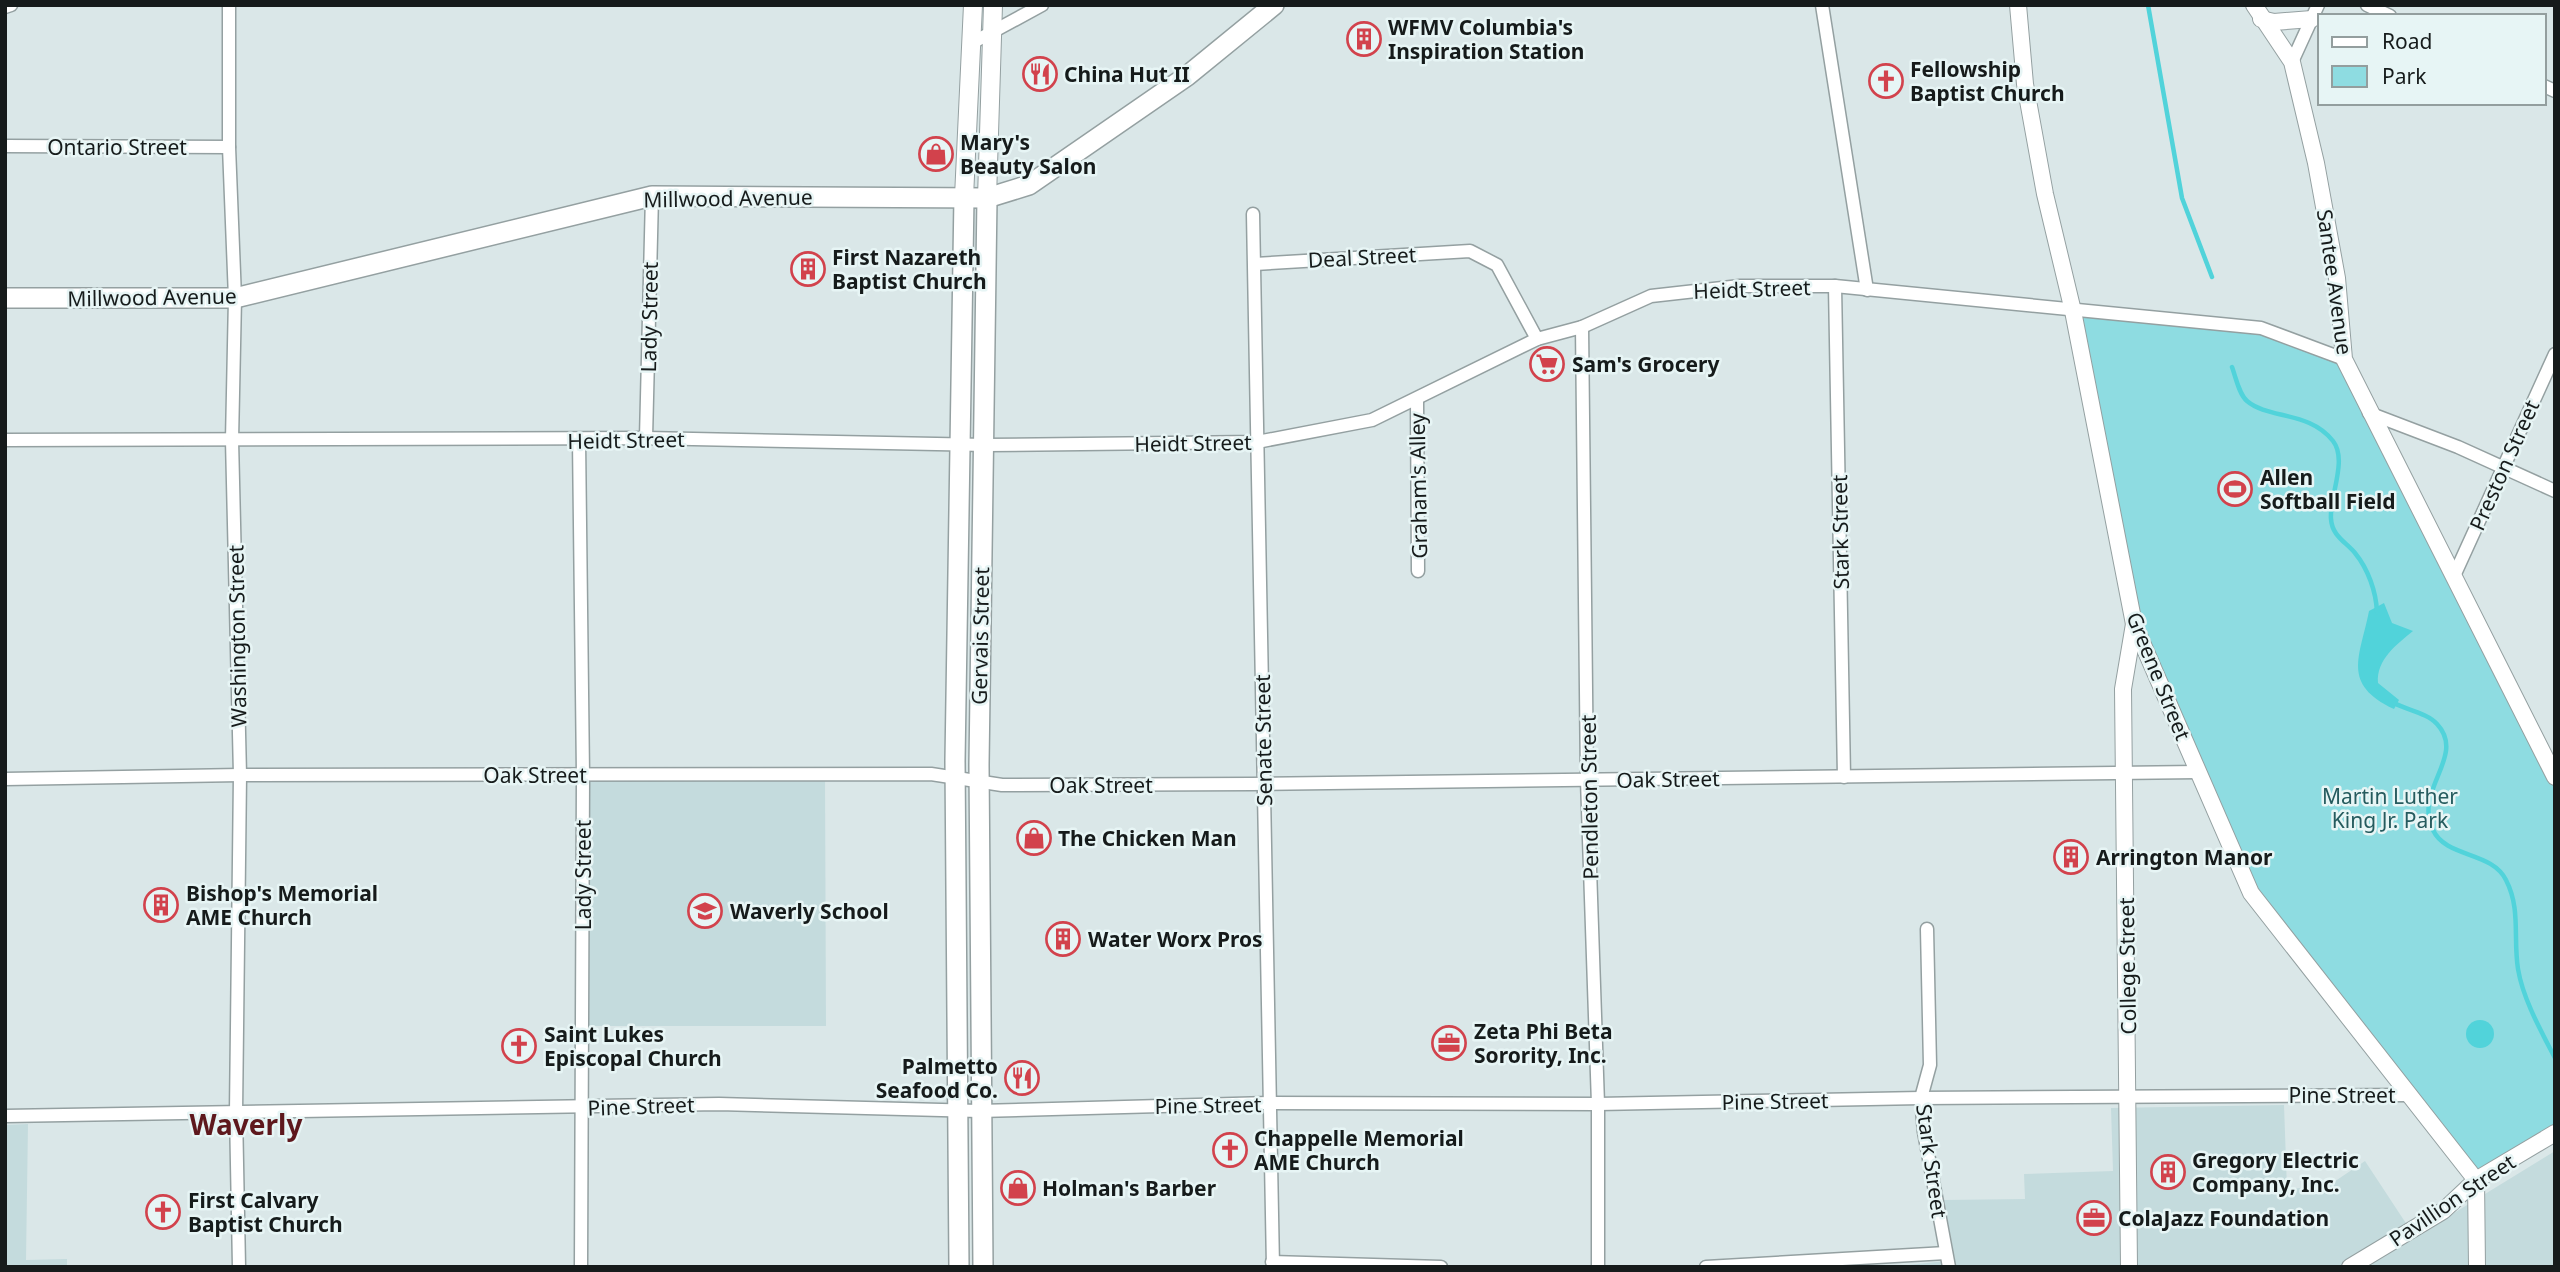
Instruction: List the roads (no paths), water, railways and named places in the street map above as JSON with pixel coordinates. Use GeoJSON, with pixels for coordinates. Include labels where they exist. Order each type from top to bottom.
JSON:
{"type":"FeatureCollection","features":[{"type":"Feature","properties":{"kind":"main road","name":"Gervais Street"},"geometry":{"type":"LineString","coordinates":[[959,1267],[955,779],[964,197],[973,5]]}},
{"type":"Feature","properties":{"kind":"main road","name":"Gervais Street"},"geometry":{"type":"LineString","coordinates":[[983,1267],[979,1111],[982,465],[986,445],[987,198],[993,5]]}},
{"type":"Feature","properties":{"kind":"main road","name":"Millwood Avenue"},"geometry":{"type":"LineString","coordinates":[[5,298],[235,298],[652,196],[987,198],[1029,186],[1187,76],[1275,5]]}},
{"type":"Feature","properties":{"kind":"street"},"geometry":{"type":"LineString","coordinates":[[5,7],[11,5]]}},
{"type":"Feature","properties":{"kind":"street","name":"Washington Street"},"geometry":{"type":"LineString","coordinates":[[229,5],[229,147],[235,298],[232,440],[240,775],[236,1112],[239,1267]]}},
{"type":"Feature","properties":{"kind":"street"},"geometry":{"type":"LineString","coordinates":[[972,43],[1042,5]]}},
{"type":"Feature","properties":{"kind":"street"},"geometry":{"type":"LineString","coordinates":[[1822,5],[1867,290]]}},
{"type":"Feature","properties":{"kind":"street","name":"Greene Street"},"geometry":{"type":"LineString","coordinates":[[2018,5],[2025,85],[2045,194],[2073,311],[2134,624],[2251,893],[2476,1180]]}},
{"type":"Feature","properties":{"kind":"street"},"geometry":{"type":"LineString","coordinates":[[2367,5],[2386,14]]}},
{"type":"Feature","properties":{"kind":"street"},"geometry":{"type":"LineString","coordinates":[[2257,12],[2274,22],[2315,12]]}},
{"type":"Feature","properties":{"kind":"street","name":"Santee Avenue"},"geometry":{"type":"LineString","coordinates":[[2257,12],[2292,62],[2316,163],[2337,278],[2344,359],[2555,777]]}},
{"type":"Feature","properties":{"kind":"street"},"geometry":{"type":"LineString","coordinates":[[2292,62],[2315,12]]}},
{"type":"Feature","properties":{"kind":"street","name":"Ontario Street"},"geometry":{"type":"LineString","coordinates":[[5,146],[229,147]]}},
{"type":"Feature","properties":{"kind":"street","name":"Lady Street"},"geometry":{"type":"LineString","coordinates":[[646,438],[652,196]]}},
{"type":"Feature","properties":{"kind":"street","name":"Senate Street"},"geometry":{"type":"LineString","coordinates":[[1253,214],[1273,1265]]}},
{"type":"Feature","properties":{"kind":"street","name":"Deal Street"},"geometry":{"type":"LineString","coordinates":[[1255,264],[1470,251],[1497,265],[1537,339]]}},
{"type":"Feature","properties":{"kind":"street","name":"Heidt Street"},"geometry":{"type":"LineString","coordinates":[[5,440],[646,438],[986,445],[1257,442],[1372,420],[1537,339],[1582,327],[1651,296],[1740,286],[1835,286],[2261,328],[2344,359]]}},
{"type":"Feature","properties":{"kind":"street","name":"Stark Street"},"geometry":{"type":"LineString","coordinates":[[1835,286],[1844,777]]}},
{"type":"Feature","properties":{"kind":"street","name":"Pendleton Street"},"geometry":{"type":"LineString","coordinates":[[1582,327],[1587,780],[1598,1104],[1598,1267]]}},
{"type":"Feature","properties":{"kind":"street","name":"Preston Street"},"geometry":{"type":"LineString","coordinates":[[2454,576],[2555,354]]}},
{"type":"Feature","properties":{"kind":"street","name":"Graham's Alley"},"geometry":{"type":"LineString","coordinates":[[1417,400],[1419,571]]}},
{"type":"Feature","properties":{"kind":"street"},"geometry":{"type":"LineString","coordinates":[[2369,413],[2555,491]]}},
{"type":"Feature","properties":{"kind":"street","name":"Lady Street"},"geometry":{"type":"LineString","coordinates":[[579,440],[584,1108],[581,1267]]}},
{"type":"Feature","properties":{"kind":"street","name":"College Street"},"geometry":{"type":"LineString","coordinates":[[2129,1267],[2123,689],[2134,624]]}},
{"type":"Feature","properties":{"kind":"street","name":"Oak Street"},"geometry":{"type":"LineString","coordinates":[[5,779],[240,775],[931,774],[980,783],[1264,785],[2198,772]]}},
{"type":"Feature","properties":{"kind":"street","name":"Stark Street"},"geometry":{"type":"LineString","coordinates":[[1927,929],[1930,1065],[1921,1098],[1924,1132],[1947,1260]]}},
{"type":"Feature","properties":{"kind":"street","name":"Pine Street"},"geometry":{"type":"LineString","coordinates":[[5,1116],[719,1104],[979,1111],[1269,1103],[1598,1104],[1921,1098],[2411,1095]]}},
{"type":"Feature","properties":{"kind":"street","name":"Pavillion Street"},"geometry":{"type":"LineString","coordinates":[[2350,1267],[2443,1211],[2476,1180],[2555,1133]]}},
{"type":"Feature","properties":{"kind":"street"},"geometry":{"type":"LineString","coordinates":[[2476,1180],[2477,1267]]}},
{"type":"Feature","properties":{"kind":"street"},"geometry":{"type":"LineString","coordinates":[[1706,1267],[1947,1260]]}},
{"type":"Feature","properties":{"kind":"street"},"geometry":{"type":"LineString","coordinates":[[1273,1265],[1441,1267]]}},
{"type":"Feature","properties":{"kind":"waterway"},"geometry":{"type":"LineString","coordinates":[[2148,5],[2182,198],[2212,277]]}},
{"type":"Feature","properties":{"kind":"waterway"},"geometry":{"type":"LineString","coordinates":[[2232,367],[2247,401],[2266,411],[2313,425],[2324,431],[2333,441],[2339,458],[2331,510],[2332,525],[2364,566],[2373,588],[2377,612]]}},
{"type":"Feature","properties":{"kind":"waterway"},"geometry":{"type":"LineString","coordinates":[[2394,703],[2433,720],[2445,736],[2444,761],[2429,801],[2433,830],[2448,846],[2491,864],[2506,880],[2514,902],[2520,980],[2533,1015],[2555,1058]]}},
{"type":"Feature","properties":{"kind":"place","name":"WFMV Columbia's Inspiration Station"},"geometry":{"type":"Point","coordinates":[1364,39]}},
{"type":"Feature","properties":{"kind":"place","name":"China Hut II"},"geometry":{"type":"Point","coordinates":[1040,74]}},
{"type":"Feature","properties":{"kind":"place","name":"Fellowship Baptist Church"},"geometry":{"type":"Point","coordinates":[1886,81]}},
{"type":"Feature","properties":{"kind":"place","name":"Mary's Beauty Salon"},"geometry":{"type":"Point","coordinates":[936,154]}},
{"type":"Feature","properties":{"kind":"place","name":"First Nazareth Baptist Church"},"geometry":{"type":"Point","coordinates":[808,269]}},
{"type":"Feature","properties":{"kind":"place","name":"Sam's Grocery"},"geometry":{"type":"Point","coordinates":[1547,364]}},
{"type":"Feature","properties":{"kind":"place","name":"Allen Softball Field"},"geometry":{"type":"Point","coordinates":[2235,489]}},
{"type":"Feature","properties":{"kind":"place","name":"The Chicken Man"},"geometry":{"type":"Point","coordinates":[1034,838]}},
{"type":"Feature","properties":{"kind":"place","name":"Arrington Manor"},"geometry":{"type":"Point","coordinates":[2071,857]}},
{"type":"Feature","properties":{"kind":"place","name":"Bishop's Memorial AME Church"},"geometry":{"type":"Point","coordinates":[161,905]}},
{"type":"Feature","properties":{"kind":"place","name":"Waverly School"},"geometry":{"type":"Point","coordinates":[705,911]}},
{"type":"Feature","properties":{"kind":"place","name":"Water Worx Pros"},"geometry":{"type":"Point","coordinates":[1063,939]}},
{"type":"Feature","properties":{"kind":"place","name":"Zeta Phi Beta Sorority, Inc."},"geometry":{"type":"Point","coordinates":[1449,1043]}},
{"type":"Feature","properties":{"kind":"place","name":"Saint Lukes Episcopal Church"},"geometry":{"type":"Point","coordinates":[519,1046]}},
{"type":"Feature","properties":{"kind":"place","name":"Palmetto Seafood Co."},"geometry":{"type":"Point","coordinates":[1022,1078]}},
{"type":"Feature","properties":{"kind":"place","name":"Chappelle Memorial AME Church"},"geometry":{"type":"Point","coordinates":[1230,1150]}},
{"type":"Feature","properties":{"kind":"place","name":"Gregory Electric Company, Inc."},"geometry":{"type":"Point","coordinates":[2168,1172]}},
{"type":"Feature","properties":{"kind":"place","name":"Holman's Barber"},"geometry":{"type":"Point","coordinates":[1018,1188]}},
{"type":"Feature","properties":{"kind":"place","name":"First Calvary Baptist Church"},"geometry":{"type":"Point","coordinates":[163,1212]}},
{"type":"Feature","properties":{"kind":"place","name":"ColaJazz Foundation"},"geometry":{"type":"Point","coordinates":[2094,1218]}},
{"type":"Feature","properties":{"kind":"district","name":"Waverly"},"geometry":{"type":"Point","coordinates":[246,1124]}},
{"type":"Feature","properties":{"kind":"park label","name":"Martin Luther King Jr. Park"},"geometry":{"type":"Point","coordinates":[2390,808]}}]}
